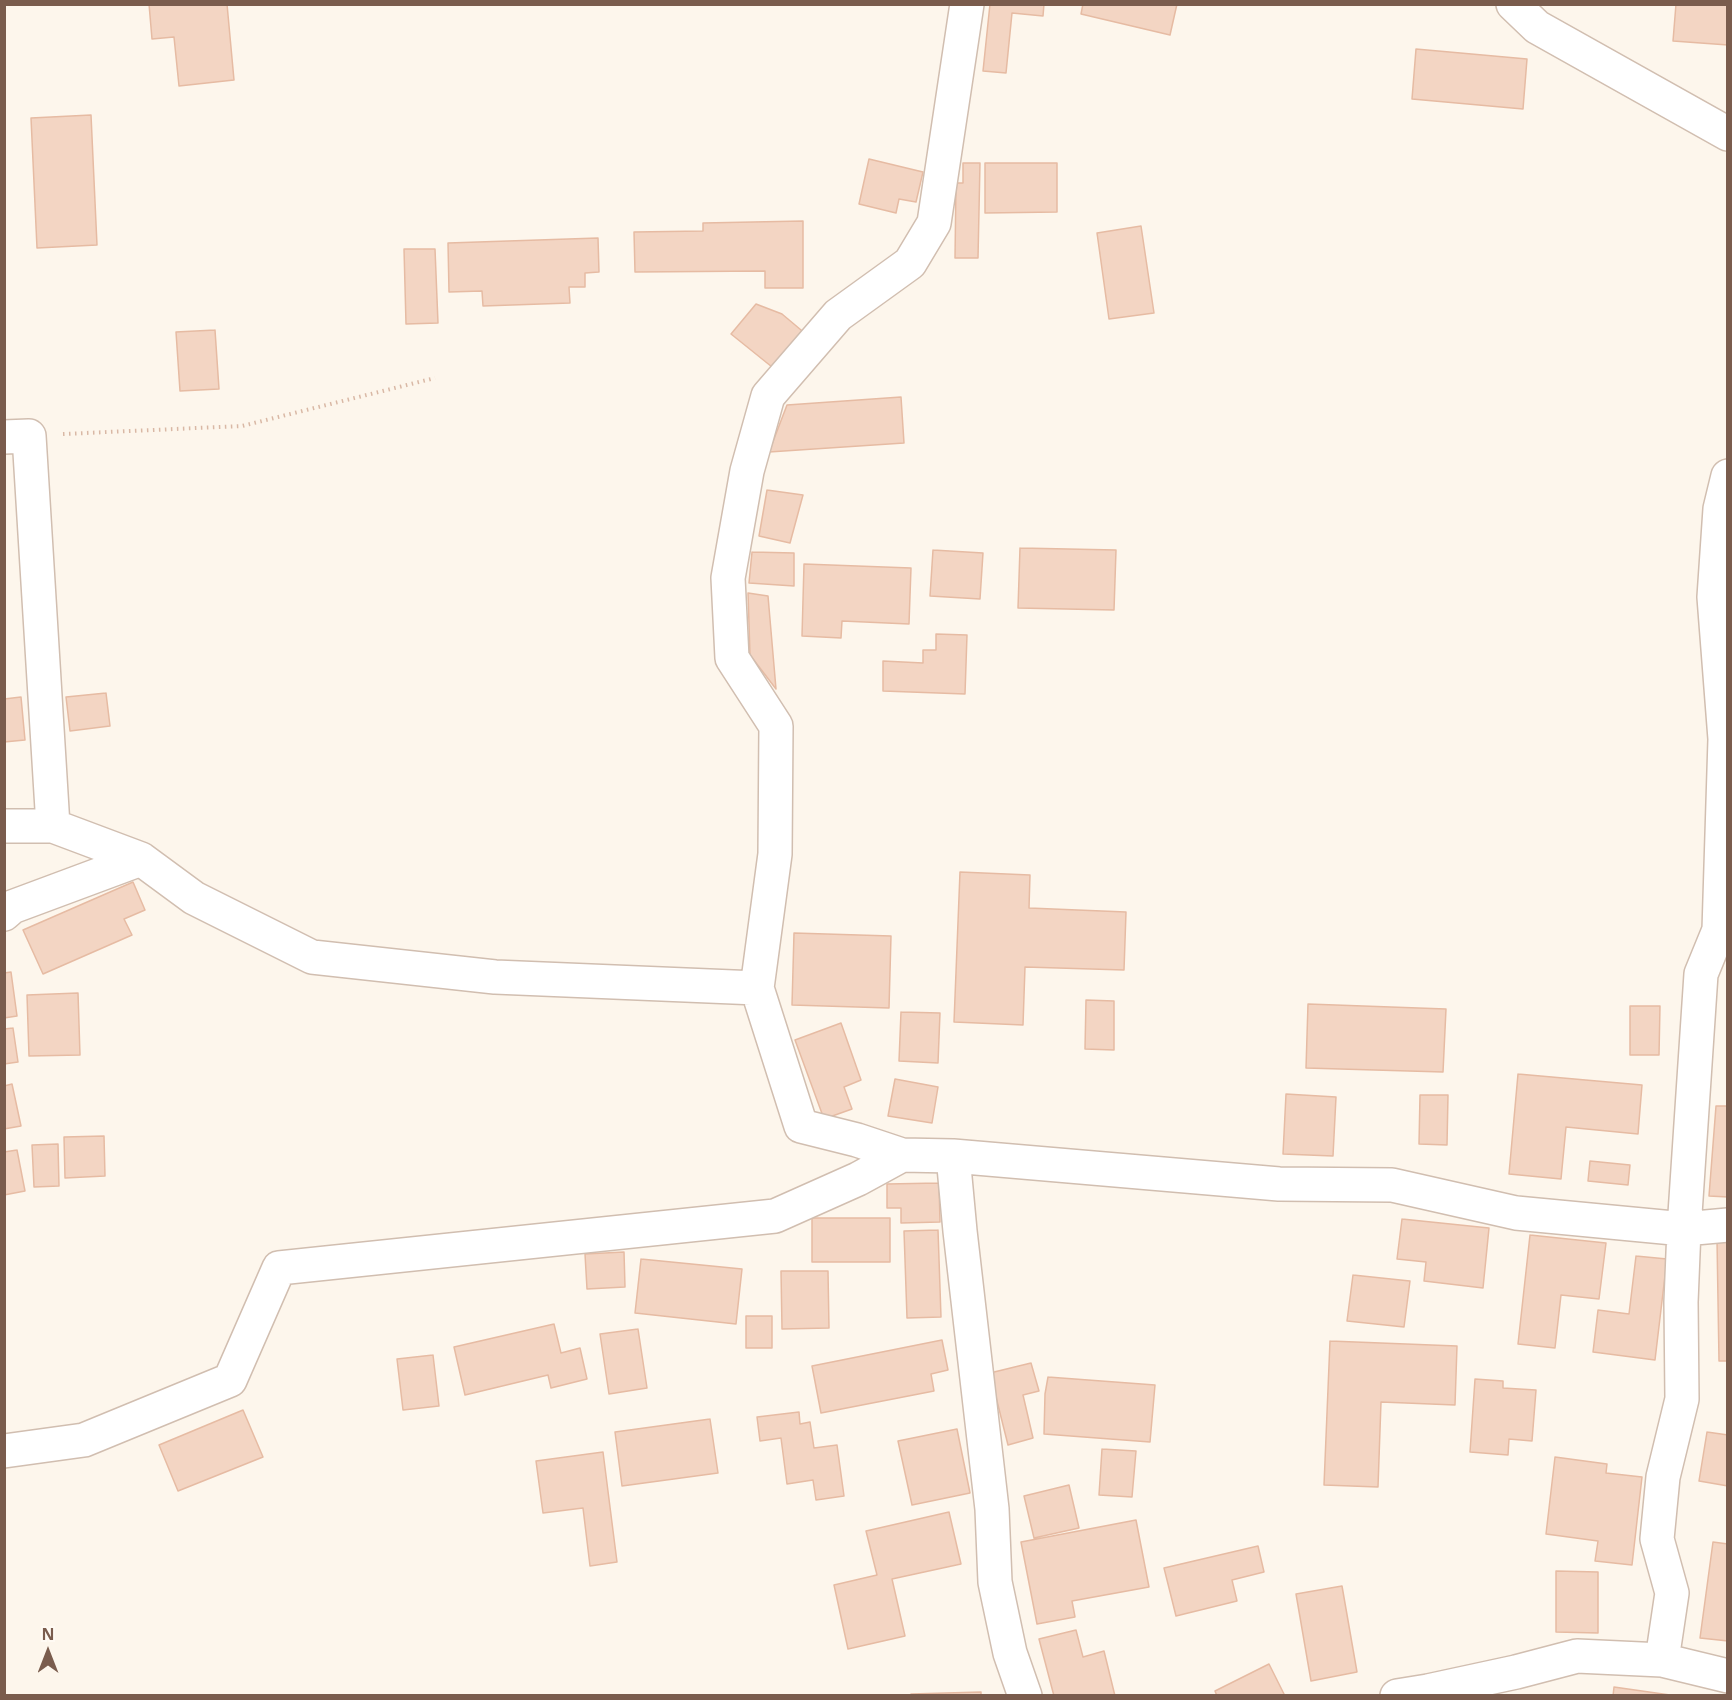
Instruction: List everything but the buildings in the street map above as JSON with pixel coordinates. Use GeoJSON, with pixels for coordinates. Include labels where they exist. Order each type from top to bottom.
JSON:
{"type":"FeatureCollection","features":[{"type":"Feature","properties":{"kind":"street"},"geometry":{"type":"LineString","coordinates":[[968,4],[934,223],[910,263],[838,315],[768,396],[747,471],[728,578],[732,658],[776,726],[775,854],[757,988],[801,1126],[857,1140],[902,1155],[953,1156],[1279,1184],[1392,1185],[1516,1213],[1684,1229],[1728,1225]]}},
{"type":"Feature","properties":{"kind":"street"},"geometry":{"type":"LineString","coordinates":[[1513,4],[1537,27],[1728,134]]}},
{"type":"Feature","properties":{"kind":"street"},"geometry":{"type":"LineString","coordinates":[[17,436],[53,826]]}},
{"type":"Feature","properties":{"kind":"street"},"geometry":{"type":"LineString","coordinates":[[1662,1660],[1672,1593],[1657,1539],[1663,1477],[1682,1399],[1681,1302],[1684,1229],[1701,974],[1719,930],[1725,739],[1714,597],[1728,476]]}},
{"type":"Feature","properties":{"kind":"street"},"geometry":{"type":"LineString","coordinates":[[4,826],[53,826],[141,859],[194,898],[312,957],[495,976],[757,988]]}},
{"type":"Feature","properties":{"kind":"street"},"geometry":{"type":"LineString","coordinates":[[4,914],[12,907],[141,859]]}},
{"type":"Feature","properties":{"kind":"street"},"geometry":{"type":"LineString","coordinates":[[4,1451],[84,1440],[230,1380],[279,1268],[775,1216],[858,1179],[902,1155]]}},
{"type":"Feature","properties":{"kind":"street"},"geometry":{"type":"LineString","coordinates":[[953,1156],[992,1509],[995,1582],[1010,1653],[1025,1695]]}},
{"type":"Feature","properties":{"kind":"street"},"geometry":{"type":"LineString","coordinates":[[1397,1695],[1428,1691],[1516,1672],[1577,1656],[1662,1660],[1728,1676]]}},
{"type":"Feature","properties":{"kind":"path"},"geometry":{"type":"LineString","coordinates":[[17,436],[242,426],[435,378]]}}]}
